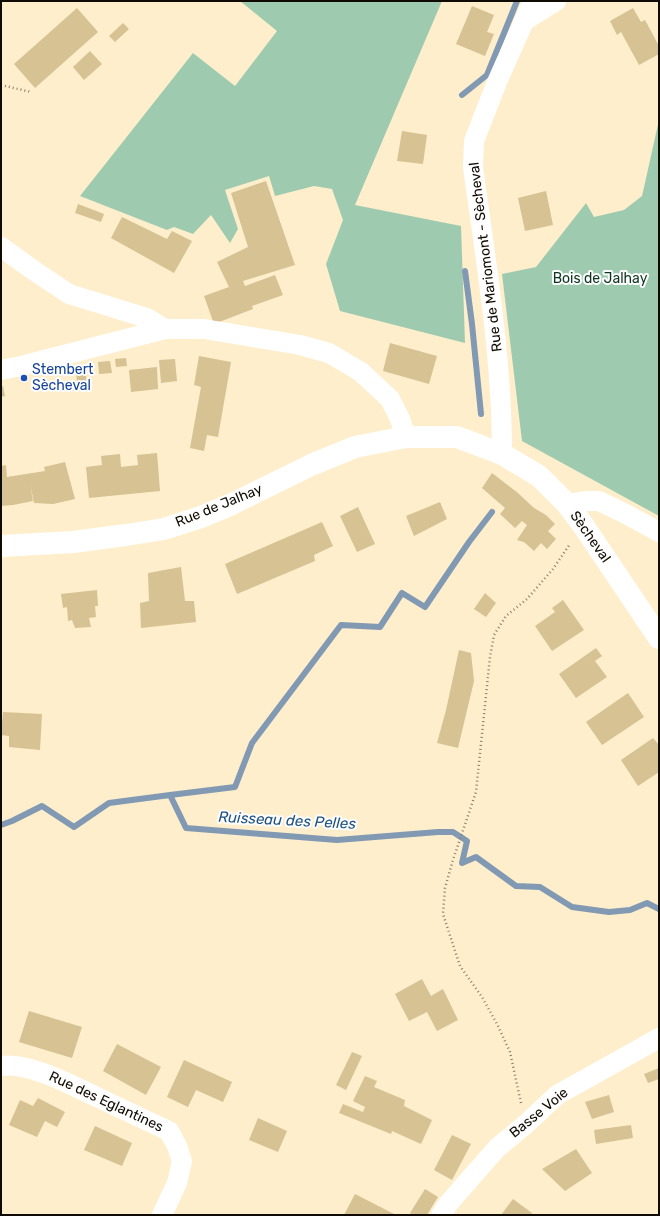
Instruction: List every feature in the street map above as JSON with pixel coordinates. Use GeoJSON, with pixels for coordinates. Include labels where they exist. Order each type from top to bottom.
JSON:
{"type":"FeatureCollection","features":[{"type":"Feature","properties":{"kind":"main road","name":"Rue de Jalhay"},"geometry":{"type":"LineString","coordinates":[[1,546],[73,542],[164,529],[201,517],[230,505],[311,465],[355,447],[406,437],[457,437],[502,454]]}},
{"type":"Feature","properties":{"kind":"main road","name":"Sècheval"},"geometry":{"type":"LineString","coordinates":[[502,454],[539,476],[567,504],[583,525],[659,638]]}},
{"type":"Feature","properties":{"kind":"street","name":"Rue de Mariomont - Sècheval"},"geometry":{"type":"LineString","coordinates":[[502,454],[502,420],[497,343],[473,167],[474,141],[497,82],[534,1]]}},
{"type":"Feature","properties":{"kind":"street"},"geometry":{"type":"LineString","coordinates":[[524,21],[556,1]]}},
{"type":"Feature","properties":{"kind":"street"},"geometry":{"type":"LineString","coordinates":[[1,247],[69,294],[146,318],[165,329]]}},
{"type":"Feature","properties":{"kind":"street"},"geometry":{"type":"LineString","coordinates":[[1,370],[165,329],[204,329],[300,345],[328,353],[361,372],[390,399],[400,419],[406,437]]}},
{"type":"Feature","properties":{"kind":"street"},"geometry":{"type":"LineString","coordinates":[[567,504],[585,501],[599,501],[659,532]]}},
{"type":"Feature","properties":{"kind":"street","name":"Basse Voie"},"geometry":{"type":"LineString","coordinates":[[441,1215],[448,1204],[497,1148],[526,1125],[557,1095],[659,1038]]}},
{"type":"Feature","properties":{"kind":"street","name":"Rue des Eglantines"},"geometry":{"type":"LineString","coordinates":[[1,1066],[10,1065],[34,1070],[58,1079],[168,1131],[177,1146],[182,1161],[177,1183],[162,1215]]}},
{"type":"Feature","properties":{"kind":"path"},"geometry":{"type":"LineString","coordinates":[[1,86],[31,92]]}},
{"type":"Feature","properties":{"kind":"path"},"geometry":{"type":"LineString","coordinates":[[526,1125],[510,1052],[482,997],[460,966],[443,914],[445,888],[461,833],[476,792],[490,657],[494,635],[506,616],[527,600],[553,569],[583,525]]}},
{"type":"Feature","properties":{"kind":"green space"},"geometry":{"type":"Polygon","coordinates":[[[240,1],[442,1],[355,205],[461,226],[465,343],[340,311],[326,264],[343,220],[332,189],[314,186],[275,196],[269,176],[225,190],[238,229],[230,243],[211,215],[193,234],[174,227],[167,230],[80,196],[193,53],[235,86],[277,31],[240,1]]]}},
{"type":"Feature","properties":{"kind":"green space","name":"Bois de Jalhay"},"geometry":{"type":"Polygon","coordinates":[[[659,120],[659,516],[522,441],[502,274],[536,267],[586,203],[594,217],[624,210],[642,196],[659,120]]]}},
{"type":"Feature","properties":{"kind":"building"},"geometry":{"type":"Polygon","coordinates":[[[472,6],[494,15],[487,32],[494,34],[485,56],[456,44],[472,6]]]}},
{"type":"Feature","properties":{"kind":"building"},"geometry":{"type":"Polygon","coordinates":[[[77,8],[98,32],[35,88],[14,64],[77,8]]]}},
{"type":"Feature","properties":{"kind":"building"},"geometry":{"type":"Polygon","coordinates":[[[633,8],[641,22],[645,20],[659,46],[659,54],[639,65],[621,32],[617,35],[610,21],[633,8]]]}},
{"type":"Feature","properties":{"kind":"building"},"geometry":{"type":"Polygon","coordinates":[[[123,23],[129,29],[115,42],[109,36],[123,23]]]}},
{"type":"Feature","properties":{"kind":"building"},"geometry":{"type":"Polygon","coordinates":[[[90,51],[102,64],[84,80],[73,67],[90,51]]]}},
{"type":"Feature","properties":{"kind":"building"},"geometry":{"type":"Polygon","coordinates":[[[402,131],[427,135],[423,164],[397,161],[402,131]]]}},
{"type":"Feature","properties":{"kind":"building"},"geometry":{"type":"Polygon","coordinates":[[[266,181],[295,265],[243,281],[245,286],[275,275],[283,295],[252,306],[253,309],[214,324],[204,296],[229,287],[217,262],[248,247],[231,193],[266,181]]]}},
{"type":"Feature","properties":{"kind":"building"},"geometry":{"type":"Polygon","coordinates":[[[546,191],[553,225],[525,231],[518,198],[546,191]]]}},
{"type":"Feature","properties":{"kind":"building"},"geometry":{"type":"Polygon","coordinates":[[[78,204],[104,214],[101,222],[75,213],[78,204]]]}},
{"type":"Feature","properties":{"kind":"building"},"geometry":{"type":"Polygon","coordinates":[[[122,217],[167,239],[172,231],[192,241],[174,273],[111,238],[122,217]]]}},
{"type":"Feature","properties":{"kind":"building"},"geometry":{"type":"Polygon","coordinates":[[[390,343],[437,356],[429,384],[383,371],[390,343]]]}},
{"type":"Feature","properties":{"kind":"building"},"geometry":{"type":"Polygon","coordinates":[[[199,356],[231,362],[218,437],[207,435],[204,451],[190,448],[201,387],[194,385],[199,356]]]}},
{"type":"Feature","properties":{"kind":"building"},"geometry":{"type":"Polygon","coordinates":[[[126,358],[127,366],[116,367],[115,359],[126,358]]]}},
{"type":"Feature","properties":{"kind":"building"},"geometry":{"type":"Polygon","coordinates":[[[175,359],[177,381],[161,383],[159,360],[175,359]]]}},
{"type":"Feature","properties":{"kind":"building"},"geometry":{"type":"Polygon","coordinates":[[[110,361],[112,373],[99,374],[98,362],[110,361]]]}},
{"type":"Feature","properties":{"kind":"building"},"geometry":{"type":"Polygon","coordinates":[[[85,366],[87,385],[78,387],[75,367],[85,366]]]}},
{"type":"Feature","properties":{"kind":"building"},"geometry":{"type":"Polygon","coordinates":[[[157,367],[158,389],[131,392],[129,370],[157,367]]]}},
{"type":"Feature","properties":{"kind":"building"},"geometry":{"type":"Polygon","coordinates":[[[3,386],[5,396],[1,397],[1,387],[3,386]]]}},
{"type":"Feature","properties":{"kind":"building"},"geometry":{"type":"Polygon","coordinates":[[[157,453],[160,491],[89,498],[86,467],[102,465],[101,456],[120,454],[121,467],[138,465],[137,455],[157,453]]]}},
{"type":"Feature","properties":{"kind":"building"},"geometry":{"type":"Polygon","coordinates":[[[65,462],[75,499],[53,504],[34,503],[30,483],[33,501],[1,506],[1,466],[6,465],[7,477],[45,471],[44,467],[65,462]]]}},
{"type":"Feature","properties":{"kind":"building"},"geometry":{"type":"Polygon","coordinates":[[[492,473],[518,493],[534,508],[546,515],[555,524],[548,531],[556,539],[547,549],[541,543],[534,551],[524,542],[517,540],[527,525],[522,521],[515,528],[500,514],[505,508],[482,488],[492,473]]]}},
{"type":"Feature","properties":{"kind":"building"},"geometry":{"type":"Polygon","coordinates":[[[440,502],[447,519],[414,536],[406,516],[440,502]]]}},
{"type":"Feature","properties":{"kind":"building"},"geometry":{"type":"Polygon","coordinates":[[[358,507],[375,544],[357,552],[340,516],[358,507]]]}},
{"type":"Feature","properties":{"kind":"building"},"geometry":{"type":"Polygon","coordinates":[[[322,522],[333,546],[314,555],[315,561],[237,594],[225,564],[322,522]]]}},
{"type":"Feature","properties":{"kind":"building"},"geometry":{"type":"Polygon","coordinates":[[[181,567],[185,601],[194,601],[196,622],[141,628],[140,603],[149,601],[148,573],[181,567]]]}},
{"type":"Feature","properties":{"kind":"building"},"geometry":{"type":"Polygon","coordinates":[[[97,590],[98,606],[95,606],[96,617],[89,618],[91,627],[75,628],[72,620],[68,621],[67,607],[63,608],[61,594],[97,590]]]}},
{"type":"Feature","properties":{"kind":"building"},"geometry":{"type":"Polygon","coordinates":[[[485,593],[496,603],[486,617],[474,609],[485,593]]]}},
{"type":"Feature","properties":{"kind":"building"},"geometry":{"type":"Polygon","coordinates":[[[563,600],[584,630],[552,651],[535,626],[555,612],[552,608],[563,600]]]}},
{"type":"Feature","properties":{"kind":"building"},"geometry":{"type":"Polygon","coordinates":[[[596,648],[602,656],[595,661],[607,677],[576,698],[559,674],[596,648]]]}},
{"type":"Feature","properties":{"kind":"building"},"geometry":{"type":"Polygon","coordinates":[[[459,650],[471,653],[474,681],[458,748],[437,743],[459,650]]]}},
{"type":"Feature","properties":{"kind":"building"},"geometry":{"type":"Polygon","coordinates":[[[628,693],[644,717],[602,745],[586,722],[628,693]]]}},
{"type":"Feature","properties":{"kind":"building"},"geometry":{"type":"Polygon","coordinates":[[[3,712],[42,714],[40,750],[9,747],[9,736],[1,735],[3,712]]]}},
{"type":"Feature","properties":{"kind":"building"},"geometry":{"type":"Polygon","coordinates":[[[653,738],[659,745],[659,772],[638,786],[621,760],[653,738]]]}},
{"type":"Feature","properties":{"kind":"building"},"geometry":{"type":"Polygon","coordinates":[[[422,979],[431,996],[443,989],[458,1020],[437,1031],[427,1012],[409,1021],[395,994],[422,979]]]}},
{"type":"Feature","properties":{"kind":"building"},"geometry":{"type":"Polygon","coordinates":[[[29,1011],[82,1027],[72,1058],[19,1042],[29,1011]]]}},
{"type":"Feature","properties":{"kind":"building"},"geometry":{"type":"Polygon","coordinates":[[[117,1044],[161,1067],[146,1095],[103,1071],[117,1044]]]}},
{"type":"Feature","properties":{"kind":"building"},"geometry":{"type":"Polygon","coordinates":[[[352,1052],[362,1056],[346,1090],[336,1085],[352,1052]]]}},
{"type":"Feature","properties":{"kind":"building"},"geometry":{"type":"Polygon","coordinates":[[[184,1060],[232,1082],[223,1102],[196,1090],[188,1107],[167,1097],[184,1060]]]}},
{"type":"Feature","properties":{"kind":"building"},"geometry":{"type":"Polygon","coordinates":[[[659,1068],[659,1079],[648,1083],[644,1074],[659,1068]]]}},
{"type":"Feature","properties":{"kind":"building"},"geometry":{"type":"Polygon","coordinates":[[[365,1076],[377,1081],[374,1087],[405,1100],[404,1106],[432,1120],[421,1144],[392,1131],[391,1134],[339,1113],[343,1104],[363,1112],[365,1107],[353,1101],[365,1076]]]}},
{"type":"Feature","properties":{"kind":"building"},"geometry":{"type":"Polygon","coordinates":[[[609,1095],[614,1112],[592,1119],[585,1102],[609,1095]]]}},
{"type":"Feature","properties":{"kind":"building"},"geometry":{"type":"Polygon","coordinates":[[[38,1098],[65,1112],[57,1127],[45,1121],[37,1137],[9,1125],[20,1100],[33,1106],[38,1098]]]}},
{"type":"Feature","properties":{"kind":"building"},"geometry":{"type":"Polygon","coordinates":[[[258,1118],[287,1131],[278,1152],[249,1140],[258,1118]]]}},
{"type":"Feature","properties":{"kind":"building"},"geometry":{"type":"Polygon","coordinates":[[[631,1125],[633,1138],[596,1144],[594,1130],[631,1125]]]}},
{"type":"Feature","properties":{"kind":"building"},"geometry":{"type":"Polygon","coordinates":[[[95,1126],[132,1143],[122,1166],[84,1150],[95,1126]]]}},
{"type":"Feature","properties":{"kind":"building"},"geometry":{"type":"Polygon","coordinates":[[[452,1135],[471,1144],[452,1180],[434,1170],[452,1135]]]}},
{"type":"Feature","properties":{"kind":"building"},"geometry":{"type":"Polygon","coordinates":[[[576,1149],[592,1173],[565,1191],[542,1169],[576,1149]]]}},
{"type":"Feature","properties":{"kind":"building"},"geometry":{"type":"Polygon","coordinates":[[[425,1189],[438,1197],[427,1215],[413,1215],[410,1213],[425,1189]]]}},
{"type":"Feature","properties":{"kind":"building"},"geometry":{"type":"Polygon","coordinates":[[[355,1194],[396,1215],[344,1215],[355,1194]]]}},
{"type":"Feature","properties":{"kind":"building"},"geometry":{"type":"Polygon","coordinates":[[[513,1199],[532,1213],[531,1215],[501,1215],[513,1199]]]}},
{"type":"Feature","properties":{"kind":"waterway"},"geometry":{"type":"LineString","coordinates":[[462,95],[487,75],[517,1]]}},
{"type":"Feature","properties":{"kind":"waterway"},"geometry":{"type":"LineString","coordinates":[[465,271],[481,414]]}},
{"type":"Feature","properties":{"kind":"waterway"},"geometry":{"type":"LineString","coordinates":[[170,795],[235,787],[252,743],[341,625],[380,627],[402,593],[425,607],[469,542],[492,512]]}},
{"type":"Feature","properties":{"kind":"waterway","name":"Ruisseau des Pelles"},"geometry":{"type":"LineString","coordinates":[[1,825],[42,806],[74,827],[109,803],[170,795],[186,828],[337,840],[453,832],[467,841],[462,863],[476,857],[516,886],[540,887],[572,907],[609,912],[630,910],[647,903],[659,909]]}},
{"type":"Feature","properties":{"kind":"place","name":"Stembert Sècheval"},"geometry":{"type":"Point","coordinates":[24,378]}}]}
